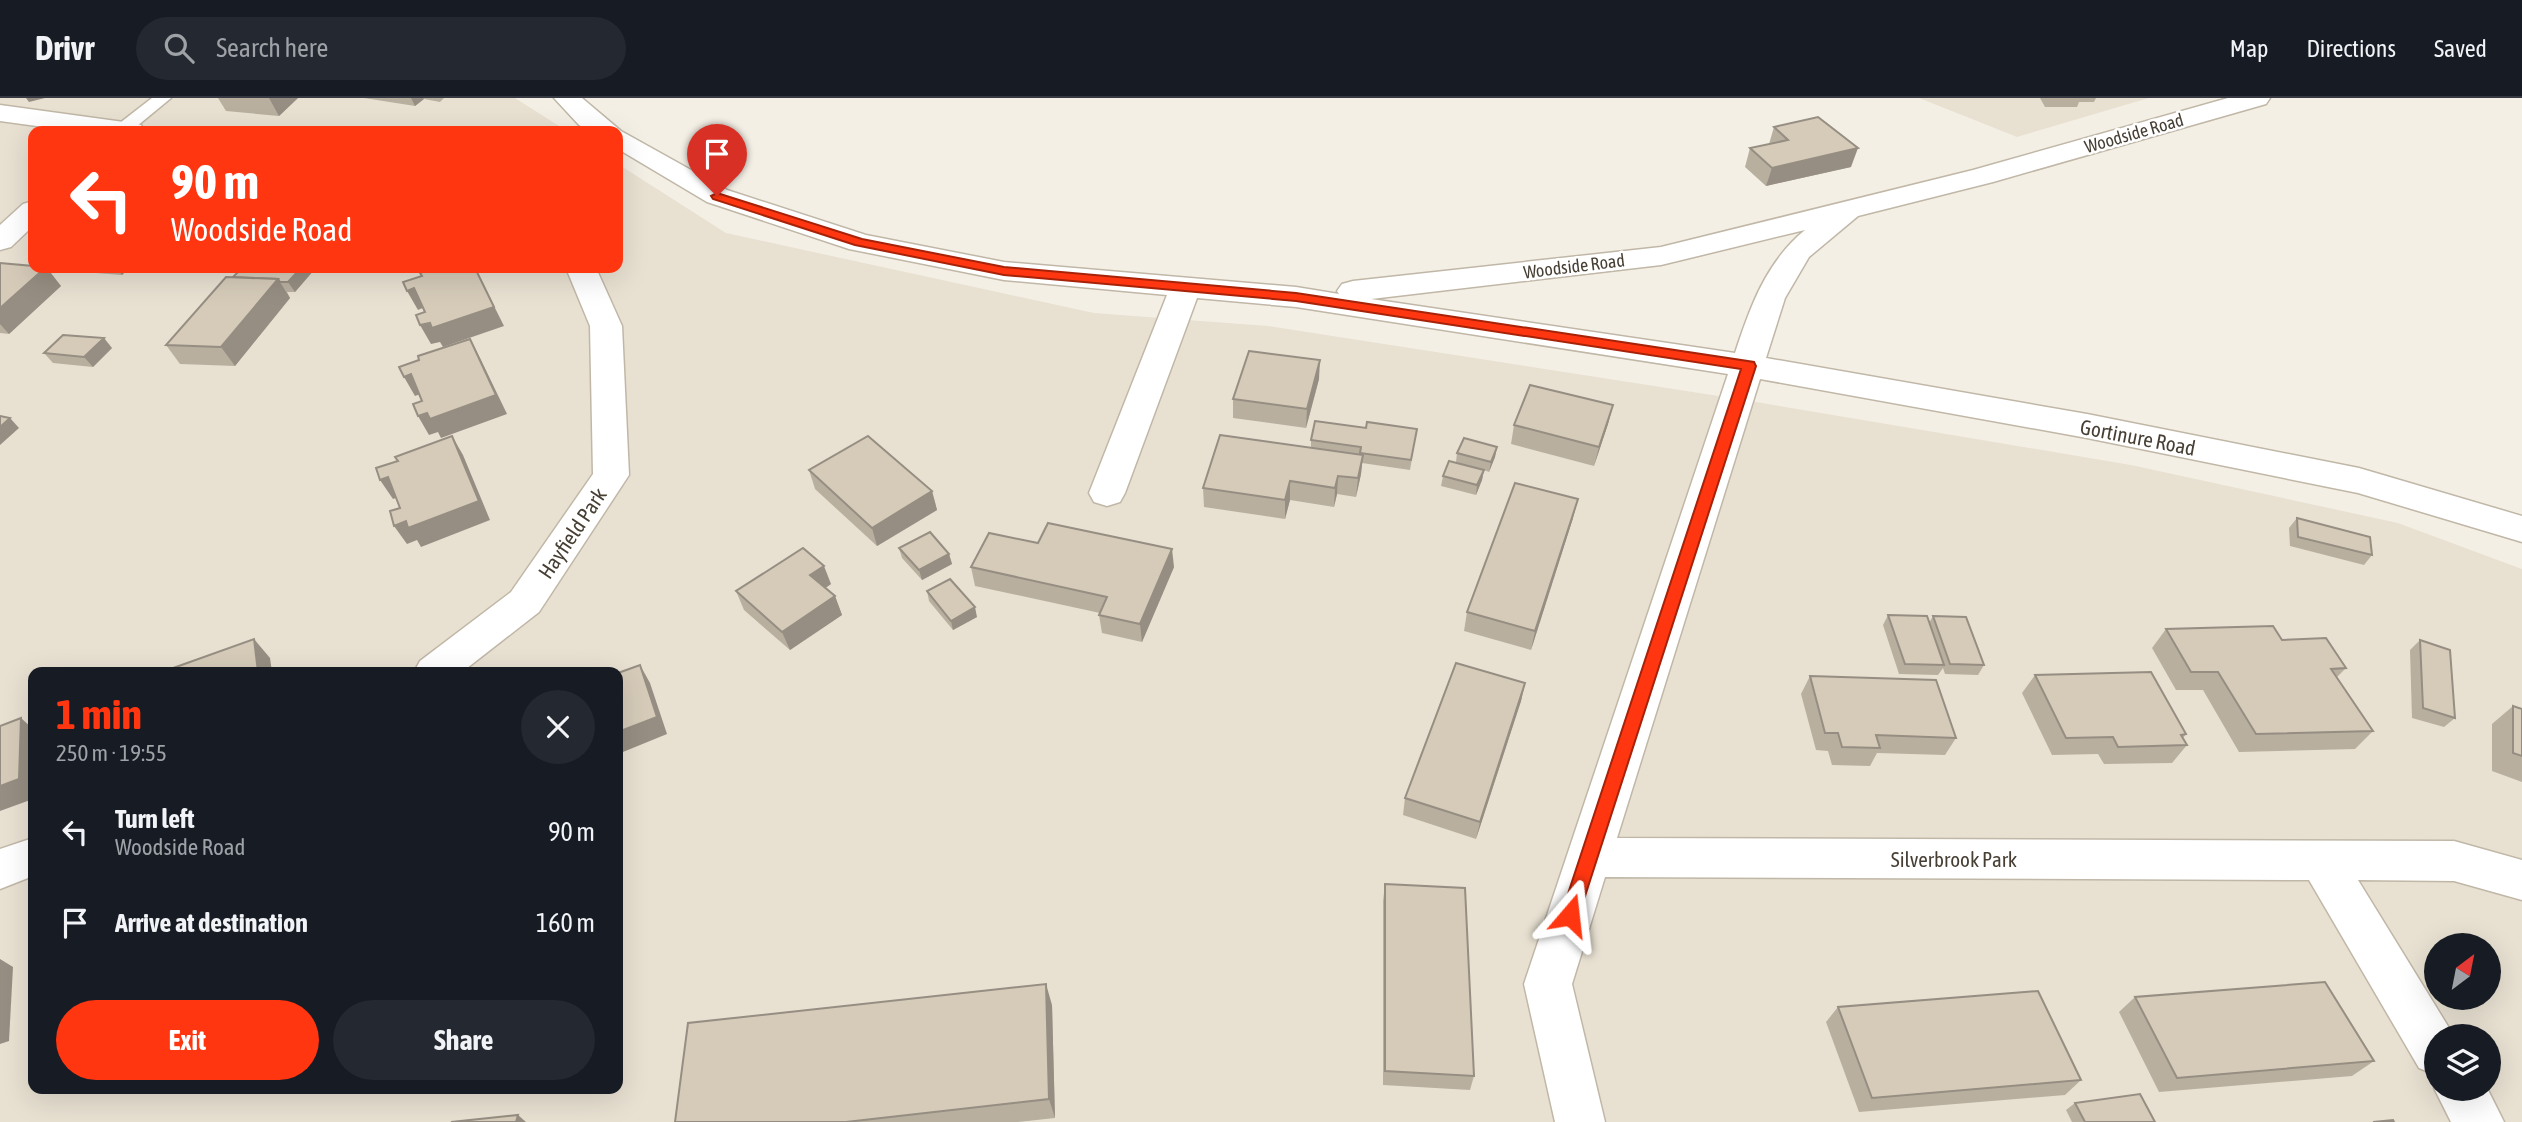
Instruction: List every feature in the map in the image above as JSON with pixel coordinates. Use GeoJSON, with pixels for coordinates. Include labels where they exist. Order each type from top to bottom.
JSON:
{"type":"FeatureCollection","features":[{"type":"Feature","properties":{"kind":"street"},"geometry":{"type":"LineString","coordinates":[[567,98],[600,126]]}},
{"type":"Feature","properties":{"kind":"street","name":"Woodside Road"},"geometry":{"type":"LineString","coordinates":[[1296,297],[1661,256],[1983,176],[2257,98]]}},
{"type":"Feature","properties":{"kind":"street"},"geometry":{"type":"LineString","coordinates":[[0,113],[90,126]]}},
{"type":"Feature","properties":{"kind":"street","name":"Woodside Road"},"geometry":{"type":"LineString","coordinates":[[623,148],[717,196],[860,243],[1004,271],[1296,297],[1749,366],[1769,298],[1797,252],[1848,210]]}},
{"type":"Feature","properties":{"kind":"street"},"geometry":{"type":"LineString","coordinates":[[0,241],[28,215]]}},
{"type":"Feature","properties":{"kind":"street","name":"Hayfield Park"},"geometry":{"type":"LineString","coordinates":[[440,667],[525,602],[611,475],[606,326],[583,273]]}},
{"type":"Feature","properties":{"kind":"street"},"geometry":{"type":"LineString","coordinates":[[1107,493],[1186,287]]}},
{"type":"Feature","properties":{"kind":"street"},"geometry":{"type":"LineString","coordinates":[[1580,1122],[1548,984],[1749,366]]}},
{"type":"Feature","properties":{"kind":"street","name":"Gortinure Road"},"geometry":{"type":"LineString","coordinates":[[1749,366],[2087,426],[2359,481],[2522,529]]}},
{"type":"Feature","properties":{"kind":"street","name":"Silverbrook Park"},"geometry":{"type":"LineString","coordinates":[[1588,857],[2454,861],[2522,880]]}},
{"type":"Feature","properties":{"kind":"street"},"geometry":{"type":"LineString","coordinates":[[0,869],[28,858]]}},
{"type":"Feature","properties":{"kind":"street"},"geometry":{"type":"LineString","coordinates":[[2321,860],[2424,1031]]}},
{"type":"Feature","properties":{"kind":"street"},"geometry":{"type":"LineString","coordinates":[[2467,1101],[2479,1122]]}},
{"type":"Feature","properties":{"kind":"lane"},"geometry":{"type":"LineString","coordinates":[[131,126],[163,98]]}},
{"type":"Feature","properties":{"kind":"shaded area"},"geometry":{"type":"Polygon","coordinates":[[[0,98],[515,98],[559,126],[28,126],[28,273],[623,273],[623,167],[726,233],[1094,313],[1268,326],[1738,399],[2131,465],[2398,523],[2522,569],[2522,1122],[0,1122],[0,98]]]}},
{"type":"Feature","properties":{"kind":"shaded area"},"geometry":{"type":"Polygon","coordinates":[[[1919,98],[2149,98],[2017,137],[1919,98]]]}},
{"type":"Feature","properties":{"kind":"building"},"geometry":{"type":"Polygon","coordinates":[[[1818,117],[1858,148],[1772,168],[1750,148],[1788,140],[1774,127],[1818,117]]]}},
{"type":"Feature","properties":{"kind":"building"},"geometry":{"type":"Polygon","coordinates":[[[0,263],[28,266],[28,273],[39,273],[0,308],[0,263]]]}},
{"type":"Feature","properties":{"kind":"building"},"geometry":{"type":"Polygon","coordinates":[[[237,273],[296,273],[288,282],[233,277],[237,273]]]}},
{"type":"Feature","properties":{"kind":"building"},"geometry":{"type":"Polygon","coordinates":[[[420,273],[477,273],[494,307],[432,328],[430,323],[420,325],[416,315],[425,312],[414,288],[407,291],[403,282],[422,276],[420,273]]]}},
{"type":"Feature","properties":{"kind":"building"},"geometry":{"type":"Polygon","coordinates":[[[226,277],[278,279],[221,347],[166,345],[226,277]]]}},
{"type":"Feature","properties":{"kind":"building"},"geometry":{"type":"Polygon","coordinates":[[[63,335],[104,338],[84,357],[44,353],[63,335]]]}},
{"type":"Feature","properties":{"kind":"building"},"geometry":{"type":"Polygon","coordinates":[[[470,339],[496,395],[430,419],[427,413],[418,416],[413,404],[422,401],[411,374],[404,377],[399,367],[419,360],[418,356],[470,339]]]}},
{"type":"Feature","properties":{"kind":"building"},"geometry":{"type":"Polygon","coordinates":[[[1249,351],[1320,360],[1307,409],[1233,399],[1249,351]]]}},
{"type":"Feature","properties":{"kind":"building"},"geometry":{"type":"Polygon","coordinates":[[[1530,385],[1613,405],[1599,447],[1514,425],[1530,385]]]}},
{"type":"Feature","properties":{"kind":"building"},"geometry":{"type":"Polygon","coordinates":[[[0,416],[10,418],[0,427],[0,416]]]}},
{"type":"Feature","properties":{"kind":"building"},"geometry":{"type":"Polygon","coordinates":[[[1315,421],[1366,428],[1367,422],[1417,429],[1411,460],[1360,453],[1361,447],[1311,440],[1315,421]]]}},
{"type":"Feature","properties":{"kind":"building"},"geometry":{"type":"Polygon","coordinates":[[[1220,435],[1363,455],[1358,478],[1338,476],[1335,488],[1290,481],[1285,500],[1203,488],[1220,435]]]}},
{"type":"Feature","properties":{"kind":"building"},"geometry":{"type":"Polygon","coordinates":[[[452,436],[479,501],[408,528],[406,521],[394,526],[390,511],[400,508],[388,477],[380,480],[376,468],[398,461],[395,457],[452,436]]]}},
{"type":"Feature","properties":{"kind":"building"},"geometry":{"type":"Polygon","coordinates":[[[868,436],[932,491],[872,528],[809,470],[868,436]]]}},
{"type":"Feature","properties":{"kind":"building"},"geometry":{"type":"Polygon","coordinates":[[[1464,438],[1497,447],[1491,462],[1457,453],[1464,438]]]}},
{"type":"Feature","properties":{"kind":"building"},"geometry":{"type":"Polygon","coordinates":[[[1449,461],[1484,470],[1477,485],[1443,476],[1449,461]]]}},
{"type":"Feature","properties":{"kind":"building"},"geometry":{"type":"Polygon","coordinates":[[[1515,483],[1578,499],[1535,631],[1467,612],[1515,483]]]}},
{"type":"Feature","properties":{"kind":"building"},"geometry":{"type":"Polygon","coordinates":[[[2297,518],[2370,537],[2372,555],[2298,537],[2297,518]]]}},
{"type":"Feature","properties":{"kind":"building"},"geometry":{"type":"Polygon","coordinates":[[[1048,523],[1172,549],[1140,624],[1099,615],[1107,597],[971,567],[989,533],[1038,543],[1048,523]]]}},
{"type":"Feature","properties":{"kind":"building"},"geometry":{"type":"Polygon","coordinates":[[[930,532],[949,554],[919,570],[899,548],[930,532]]]}},
{"type":"Feature","properties":{"kind":"building"},"geometry":{"type":"Polygon","coordinates":[[[803,548],[824,566],[810,575],[835,596],[782,632],[736,591],[803,548]]]}},
{"type":"Feature","properties":{"kind":"building"},"geometry":{"type":"Polygon","coordinates":[[[950,579],[975,607],[951,621],[927,591],[950,579]]]}},
{"type":"Feature","properties":{"kind":"building"},"geometry":{"type":"Polygon","coordinates":[[[1888,615],[1927,616],[1944,665],[1905,664],[1888,615]]]}},
{"type":"Feature","properties":{"kind":"building"},"geometry":{"type":"Polygon","coordinates":[[[1933,616],[1966,617],[1984,665],[1950,664],[1933,616]]]}},
{"type":"Feature","properties":{"kind":"building"},"geometry":{"type":"Polygon","coordinates":[[[2273,626],[2282,640],[2326,638],[2346,668],[2331,669],[2373,731],[2256,734],[2218,672],[2191,672],[2166,629],[2273,626]]]}},
{"type":"Feature","properties":{"kind":"building"},"geometry":{"type":"Polygon","coordinates":[[[254,639],[257,667],[176,667],[254,639]]]}},
{"type":"Feature","properties":{"kind":"building"},"geometry":{"type":"Polygon","coordinates":[[[2420,640],[2450,650],[2455,718],[2423,708],[2420,640]]]}},
{"type":"Feature","properties":{"kind":"building"},"geometry":{"type":"Polygon","coordinates":[[[1456,663],[1525,683],[1480,822],[1405,798],[1456,663]]]}},
{"type":"Feature","properties":{"kind":"building"},"geometry":{"type":"Polygon","coordinates":[[[640,665],[657,717],[623,730],[623,671],[640,665]]]}},
{"type":"Feature","properties":{"kind":"building"},"geometry":{"type":"Polygon","coordinates":[[[2151,672],[2186,734],[2181,735],[2187,745],[2118,747],[2113,737],[2066,738],[2035,675],[2151,672]]]}},
{"type":"Feature","properties":{"kind":"building"},"geometry":{"type":"Polygon","coordinates":[[[1810,676],[1936,680],[1956,738],[1876,735],[1880,748],[1842,747],[1838,733],[1825,733],[1810,676]]]}},
{"type":"Feature","properties":{"kind":"building"},"geometry":{"type":"Polygon","coordinates":[[[2513,706],[2522,709],[2522,756],[2513,753],[2513,706]]]}},
{"type":"Feature","properties":{"kind":"building"},"geometry":{"type":"Polygon","coordinates":[[[21,718],[19,779],[0,786],[0,726],[21,718]]]}},
{"type":"Feature","properties":{"kind":"building"},"geometry":{"type":"Polygon","coordinates":[[[1385,884],[1465,888],[1474,1076],[1385,1071],[1385,884]]]}},
{"type":"Feature","properties":{"kind":"building"},"geometry":{"type":"Polygon","coordinates":[[[2325,982],[2374,1061],[2177,1078],[2135,997],[2325,982]]]}},
{"type":"Feature","properties":{"kind":"building"},"geometry":{"type":"Polygon","coordinates":[[[1046,984],[1049,1099],[846,1122],[675,1122],[688,1023],[1046,984]]]}},
{"type":"Feature","properties":{"kind":"building"},"geometry":{"type":"Polygon","coordinates":[[[2038,991],[2081,1080],[1872,1098],[1838,1007],[2038,991]]]}},
{"type":"Feature","properties":{"kind":"building"},"geometry":{"type":"Polygon","coordinates":[[[2140,1094],[2155,1122],[2085,1122],[2075,1103],[2140,1094]]]}},
{"type":"Feature","properties":{"kind":"building"},"geometry":{"type":"Polygon","coordinates":[[[518,1115],[516,1122],[451,1122],[518,1115]]]}},
{"type":"Feature","properties":{"kind":"route"},"geometry":{"type":"LineString","coordinates":[[717,196],[860,243],[1004,271],[1296,297],[1749,366],[1570,915]]}}]}
